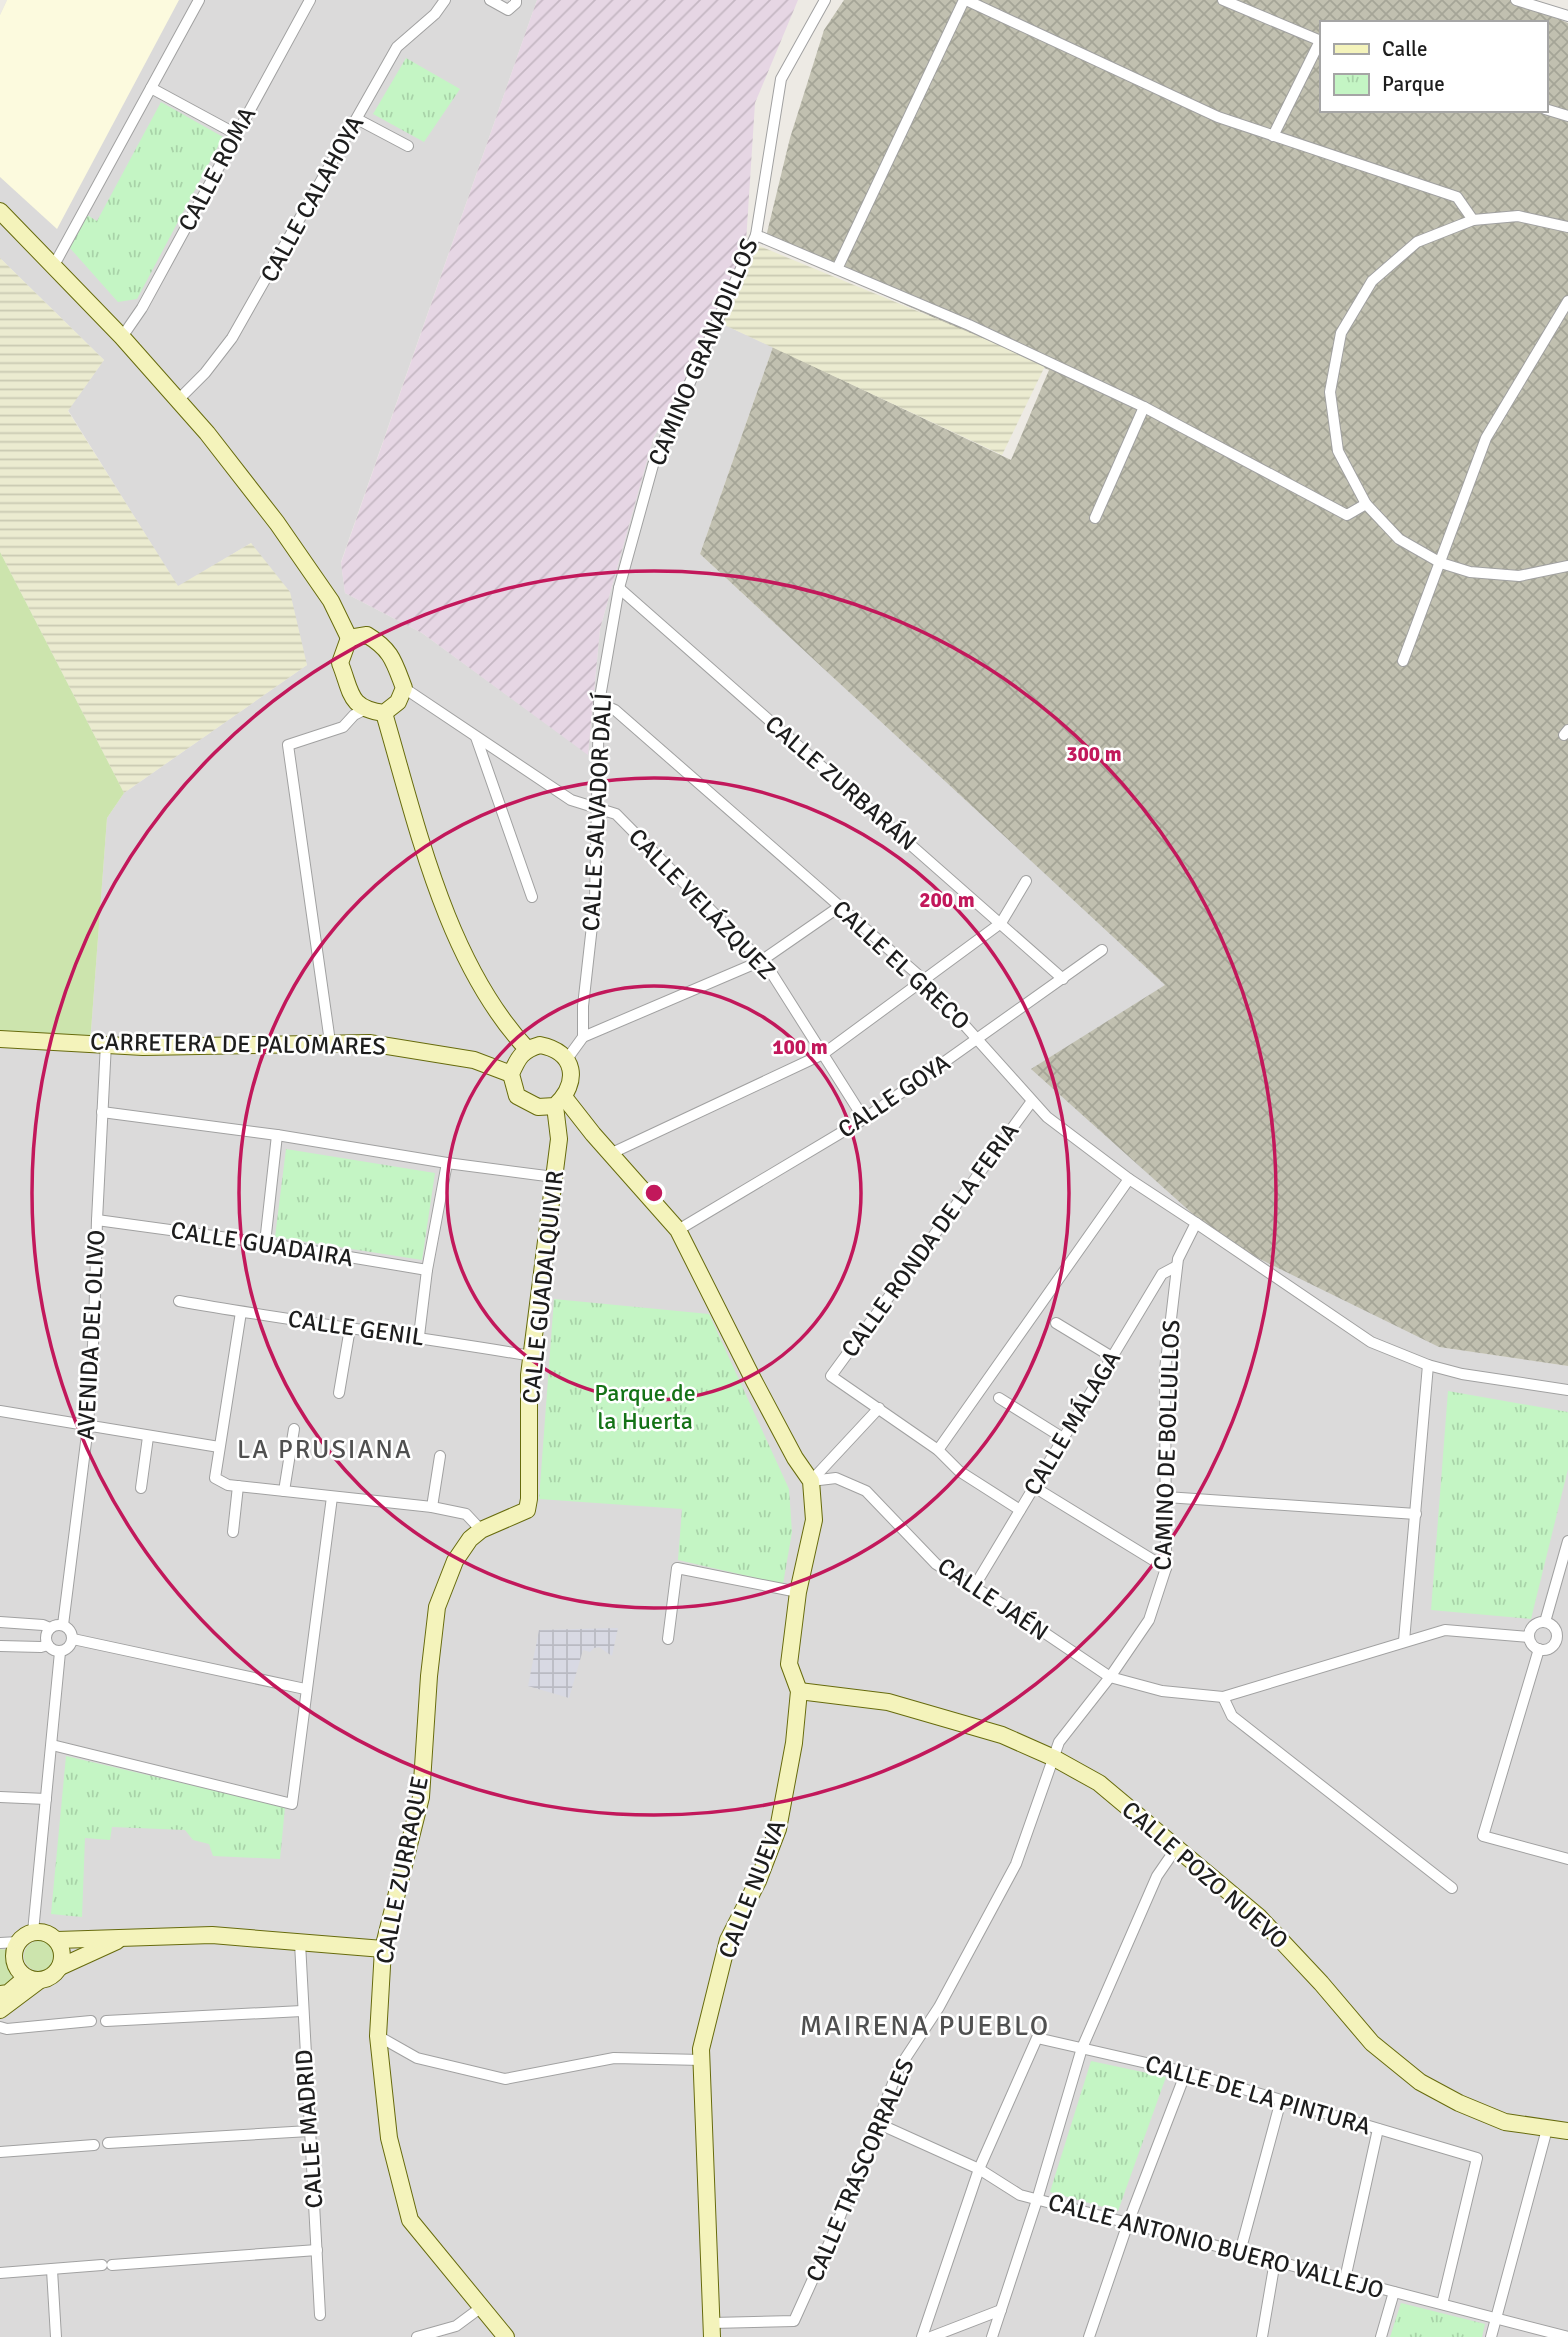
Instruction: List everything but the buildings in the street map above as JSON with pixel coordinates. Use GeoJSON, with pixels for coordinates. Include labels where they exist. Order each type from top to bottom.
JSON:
{"type":"FeatureCollection","features":[{"type":"Feature","properties":{"kind":"street"},"geometry":{"type":"LineString","coordinates":[[53,267],[198,0]]}},
{"type":"Feature","properties":{"kind":"street","name":"CALLE ROMA"},"geometry":{"type":"LineString","coordinates":[[122,337],[147,298],[310,0]]}},
{"type":"Feature","properties":{"kind":"street","name":"CALLE CALAHOYA"},"geometry":{"type":"LineString","coordinates":[[179,399],[205,373],[232,338],[397,47],[435,14],[445,0]]}},
{"type":"Feature","properties":{"kind":"street"},"geometry":{"type":"LineString","coordinates":[[490,0],[508,10],[516,0]]}},
{"type":"Feature","properties":{"kind":"street","name":"CAMINO GRANADILLOS"},"geometry":{"type":"LineString","coordinates":[[619,588],[653,465],[756,235],[782,79],[825,0]]}},
{"type":"Feature","properties":{"kind":"street"},"geometry":{"type":"LineString","coordinates":[[837,269],[965,0],[1218,117],[1457,197],[1473,220]]}},
{"type":"Feature","properties":{"kind":"street"},"geometry":{"type":"LineString","coordinates":[[1223,0],[1320,41]]}},
{"type":"Feature","properties":{"kind":"street"},"geometry":{"type":"LineString","coordinates":[[1516,0],[1568,16]]}},
{"type":"Feature","properties":{"kind":"street"},"geometry":{"type":"LineString","coordinates":[[1273,136],[1320,43]]}},
{"type":"Feature","properties":{"kind":"street"},"geometry":{"type":"LineString","coordinates":[[151,88],[236,134]]}},
{"type":"Feature","properties":{"kind":"street"},"geometry":{"type":"LineString","coordinates":[[1547,110],[1568,116]]}},
{"type":"Feature","properties":{"kind":"street"},"geometry":{"type":"LineString","coordinates":[[357,119],[408,146]]}},
{"type":"Feature","properties":{"kind":"street"},"geometry":{"type":"LineString","coordinates":[[0,211],[179,399],[277,523],[331,601],[349,638]]}},
{"type":"Feature","properties":{"kind":"street"},"geometry":{"type":"LineString","coordinates":[[1568,226],[1518,216],[1473,220],[1417,242],[1372,281],[1342,333],[1330,392],[1338,451],[1366,505],[1399,539],[1441,563],[1470,572],[1518,576],[1568,566]]}},
{"type":"Feature","properties":{"kind":"street"},"geometry":{"type":"LineString","coordinates":[[756,235],[970,325],[1144,407],[1347,515],[1366,505]]}},
{"type":"Feature","properties":{"kind":"street"},"geometry":{"type":"LineString","coordinates":[[1403,661],[1486,438],[1568,301]]}},
{"type":"Feature","properties":{"kind":"street"},"geometry":{"type":"LineString","coordinates":[[1095,518],[1144,407]]}},
{"type":"Feature","properties":{"kind":"street","name":"CALLE SALVADOR DALÍ"},"geometry":{"type":"LineString","coordinates":[[583,1037],[583,1006],[596,899],[599,703],[619,588]]}},
{"type":"Feature","properties":{"kind":"street","name":"CALLE ZURBARÁN"},"geometry":{"type":"LineString","coordinates":[[619,588],[1063,979]]}},
{"type":"Feature","properties":{"kind":"street"},"geometry":{"type":"LineString","coordinates":[[349,638],[367,635],[383,644],[394,661],[401,695],[384,713]]}},
{"type":"Feature","properties":{"kind":"street"},"geometry":{"type":"LineString","coordinates":[[349,638],[340,663],[355,701],[364,710]]}},
{"type":"Feature","properties":{"kind":"street","name":"CALLE VELÁZQUEZ"},"geometry":{"type":"LineString","coordinates":[[401,695],[423,700],[571,800],[615,814],[769,970],[864,1119]]}},
{"type":"Feature","properties":{"kind":"street","name":"CALLE EL GRECO"},"geometry":{"type":"LineString","coordinates":[[599,703],[615,710],[923,980],[979,1038],[1047,1117],[1129,1179],[1371,1342],[1428,1365],[1462,1374],[1568,1390]]}},
{"type":"Feature","properties":{"kind":"street"},"geometry":{"type":"LineString","coordinates":[[330,1042],[288,745],[343,727],[354,715],[364,710],[384,713]]}},
{"type":"Feature","properties":{"kind":"street"},"geometry":{"type":"LineString","coordinates":[[384,713],[436,887],[474,975],[523,1052]]}},
{"type":"Feature","properties":{"kind":"street"},"geometry":{"type":"LineString","coordinates":[[476,737],[532,897]]}},
{"type":"Feature","properties":{"kind":"street"},"geometry":{"type":"LineString","coordinates":[[612,1153],[823,1054],[1001,923],[1026,881]]}},
{"type":"Feature","properties":{"kind":"street"},"geometry":{"type":"LineString","coordinates":[[567,1059],[583,1037],[761,961],[839,907]]}},
{"type":"Feature","properties":{"kind":"street","name":"CALLE GOYA"},"geometry":{"type":"LineString","coordinates":[[678,1230],[864,1119],[1102,950]]}},
{"type":"Feature","properties":{"kind":"street","name":"CARRETERA DE PALOMARES"},"geometry":{"type":"LineString","coordinates":[[0,1039],[143,1047],[369,1042],[474,1060],[510,1074]]}},
{"type":"Feature","properties":{"kind":"street","name":"AVENIDA DEL OLIVO"},"geometry":{"type":"LineString","coordinates":[[63,1625],[88,1426],[106,1043]]}},
{"type":"Feature","properties":{"kind":"street"},"geometry":{"type":"LineString","coordinates":[[540,1045],[554,1048],[567,1059],[572,1081],[560,1102],[538,1107],[517,1096],[510,1074],[523,1052],[540,1045]]}},
{"type":"Feature","properties":{"kind":"street","name":"CARRETERA DE PALOMARES"},"geometry":{"type":"LineString","coordinates":[[474,1060],[523,1052]]}},
{"type":"Feature","properties":{"kind":"street","name":"CALLE RONDA DE LA FERIA"},"geometry":{"type":"LineString","coordinates":[[1020,1510],[959,1471],[938,1450],[831,1376],[1032,1101]]}},
{"type":"Feature","properties":{"kind":"street"},"geometry":{"type":"LineString","coordinates":[[560,1102],[612,1153],[678,1230],[754,1381],[795,1458],[811,1481],[814,1520],[798,1592],[789,1664],[799,1691]]}},
{"type":"Feature","properties":{"kind":"street","name":"CALLE GUADALQUIVIR"},"geometry":{"type":"LineString","coordinates":[[481,1530],[527,1510],[529,1375],[559,1139],[560,1102]]}},
{"type":"Feature","properties":{"kind":"street"},"geometry":{"type":"LineString","coordinates":[[102,1112],[277,1135],[554,1178]]}},
{"type":"Feature","properties":{"kind":"street"},"geometry":{"type":"LineString","coordinates":[[265,1243],[277,1135]]}},
{"type":"Feature","properties":{"kind":"street"},"geometry":{"type":"LineString","coordinates":[[419,1336],[427,1269],[447,1163]]}},
{"type":"Feature","properties":{"kind":"street"},"geometry":{"type":"LineString","coordinates":[[938,1450],[1129,1179]]}},
{"type":"Feature","properties":{"kind":"street","name":"CALLE GUADAIRA"},"geometry":{"type":"LineString","coordinates":[[97,1220],[427,1269]]}},
{"type":"Feature","properties":{"kind":"street"},"geometry":{"type":"LineString","coordinates":[[1177,1266],[1196,1223]]}},
{"type":"Feature","properties":{"kind":"street","name":"CALLE MÁLAGA"},"geometry":{"type":"LineString","coordinates":[[974,1587],[1162,1273],[1177,1266]]}},
{"type":"Feature","properties":{"kind":"street","name":"CAMINO DE BOLLULLOS"},"geometry":{"type":"LineString","coordinates":[[1054,1758],[1059,1742],[1110,1677],[1149,1620],[1167,1568],[1165,1370],[1177,1266]]}},
{"type":"Feature","properties":{"kind":"street","name":"CALLE GENIL"},"geometry":{"type":"LineString","coordinates":[[179,1301],[419,1336],[532,1356]]}},
{"type":"Feature","properties":{"kind":"street"},"geometry":{"type":"LineString","coordinates":[[241,1312],[215,1478],[228,1485],[432,1507],[466,1514],[481,1530]]}},
{"type":"Feature","properties":{"kind":"street"},"geometry":{"type":"LineString","coordinates":[[1056,1323],[1112,1357]]}},
{"type":"Feature","properties":{"kind":"street"},"geometry":{"type":"LineString","coordinates":[[339,1393],[350,1328]]}},
{"type":"Feature","properties":{"kind":"street"},"geometry":{"type":"LineString","coordinates":[[1404,1641],[1428,1365]]}},
{"type":"Feature","properties":{"kind":"street"},"geometry":{"type":"LineString","coordinates":[[999,1398],[1063,1438]]}},
{"type":"Feature","properties":{"kind":"street"},"geometry":{"type":"LineString","coordinates":[[811,1481],[879,1408]]}},
{"type":"Feature","properties":{"kind":"street"},"geometry":{"type":"LineString","coordinates":[[0,1411],[219,1447]]}},
{"type":"Feature","properties":{"kind":"street"},"geometry":{"type":"LineString","coordinates":[[284,1491],[294,1429]]}},
{"type":"Feature","properties":{"kind":"street"},"geometry":{"type":"LineString","coordinates":[[141,1489],[148,1437]]}},
{"type":"Feature","properties":{"kind":"street"},"geometry":{"type":"LineString","coordinates":[[432,1507],[440,1456]]}},
{"type":"Feature","properties":{"kind":"street","name":"CALLE JAÉN"},"geometry":{"type":"LineString","coordinates":[[811,1481],[836,1478],[866,1491],[936,1564],[1110,1677],[1162,1690],[1223,1697]]}},
{"type":"Feature","properties":{"kind":"street"},"geometry":{"type":"LineString","coordinates":[[233,1532],[239,1486]]}},
{"type":"Feature","properties":{"kind":"street"},"geometry":{"type":"LineString","coordinates":[[1034,1487],[1167,1568]]}},
{"type":"Feature","properties":{"kind":"street"},"geometry":{"type":"LineString","coordinates":[[52,1745],[292,1804],[332,1497]]}},
{"type":"Feature","properties":{"kind":"street"},"geometry":{"type":"LineString","coordinates":[[1166,1497],[1416,1514]]}},
{"type":"Feature","properties":{"kind":"street","name":"CALLE ZURRAQUE"},"geometry":{"type":"LineString","coordinates":[[481,1530],[470,1539],[455,1561],[437,1607],[429,1676],[421,1797],[383,1949],[378,2036],[389,2138],[410,2220],[483,2306]]}},
{"type":"Feature","properties":{"kind":"street"},"geometry":{"type":"LineString","coordinates":[[1545,1622],[1568,1541]]}},
{"type":"Feature","properties":{"kind":"street"},"geometry":{"type":"LineString","coordinates":[[668,1639],[677,1568],[798,1592]]}},
{"type":"Feature","properties":{"kind":"street"},"geometry":{"type":"LineString","coordinates":[[0,1622],[43,1625],[50,1628],[63,1625],[72,1633],[71,1646],[60,1652],[51,1649],[46,1639],[50,1628]]}},
{"type":"Feature","properties":{"kind":"street"},"geometry":{"type":"LineString","coordinates":[[1545,1622],[1532,1627],[1529,1637],[1533,1646],[1539,1649],[1548,1648],[1556,1640],[1568,1640]]}},
{"type":"Feature","properties":{"kind":"street"},"geometry":{"type":"LineString","coordinates":[[1545,1622],[1555,1630],[1556,1640]]}},
{"type":"Feature","properties":{"kind":"street"},"geometry":{"type":"LineString","coordinates":[[1452,1888],[1232,1716],[1223,1697],[1445,1630],[1529,1637]]}},
{"type":"Feature","properties":{"kind":"street"},"geometry":{"type":"LineString","coordinates":[[73,1640],[305,1689]]}},
{"type":"Feature","properties":{"kind":"street"},"geometry":{"type":"LineString","coordinates":[[0,1646],[48,1645]]}},
{"type":"Feature","properties":{"kind":"street"},"geometry":{"type":"LineString","coordinates":[[1539,1649],[1483,1836],[1568,1859]]}},
{"type":"Feature","properties":{"kind":"street"},"geometry":{"type":"LineString","coordinates":[[33,1932],[60,1652]]}},
{"type":"Feature","properties":{"kind":"street","name":"CALLE POZO NUEVO"},"geometry":{"type":"LineString","coordinates":[[799,1691],[888,1702],[1002,1735],[1054,1758],[1099,1783],[1259,1917],[1372,2043],[1420,2082],[1459,2103],[1505,2122],[1568,2131]]}},
{"type":"Feature","properties":{"kind":"street","name":"CALLE NUEVA"},"geometry":{"type":"LineString","coordinates":[[712,2330],[701,2049],[728,1940],[758,1881],[778,1829],[794,1742],[799,1691]]}},
{"type":"Feature","properties":{"kind":"street","name":"CALLE TRASCORRALES"},"geometry":{"type":"LineString","coordinates":[[712,2330],[794,2321],[831,2239],[899,2068],[939,2007],[1016,1864],[1054,1758]]}},
{"type":"Feature","properties":{"kind":"street"},"geometry":{"type":"LineString","coordinates":[[0,1797],[46,1799]]}},
{"type":"Feature","properties":{"kind":"street"},"geometry":{"type":"LineString","coordinates":[[992,2337],[1037,2200],[1082,2048],[1157,1876],[1177,1847]]}},
{"type":"Feature","properties":{"kind":"street"},"geometry":{"type":"LineString","coordinates":[[34,1979],[16,1966],[15,1950],[18,1942],[33,1932],[42,1932],[57,1940],[212,1935],[383,1949]]}},
{"type":"Feature","properties":{"kind":"street"},"geometry":{"type":"LineString","coordinates":[[60,1966],[129,1937]]}},
{"type":"Feature","properties":{"kind":"street"},"geometry":{"type":"LineString","coordinates":[[0,1994],[55,1973],[62,1958],[57,1940]]}},
{"type":"Feature","properties":{"kind":"street"},"geometry":{"type":"LineString","coordinates":[[0,1943],[18,1942]]}},
{"type":"Feature","properties":{"kind":"street","name":"CALLE MADRID"},"geometry":{"type":"LineString","coordinates":[[300,1943],[320,2315]]}},
{"type":"Feature","properties":{"kind":"street"},"geometry":{"type":"LineString","coordinates":[[0,2010],[34,1979]]}},
{"type":"Feature","properties":{"kind":"street"},"geometry":{"type":"LineString","coordinates":[[106,2021],[302,2011]]}},
{"type":"Feature","properties":{"kind":"street"},"geometry":{"type":"LineString","coordinates":[[0,2027],[7,2029],[91,2021]]}},
{"type":"Feature","properties":{"kind":"street"},"geometry":{"type":"LineString","coordinates":[[378,2036],[417,2058],[505,2079],[614,2058],[702,2060]]}},
{"type":"Feature","properties":{"kind":"street","name":"CALLE DE LA PINTURA"},"geometry":{"type":"LineString","coordinates":[[979,2169],[1037,2038],[1186,2072],[1477,2158],[1442,2304]]}},
{"type":"Feature","properties":{"kind":"street"},"geometry":{"type":"LineString","coordinates":[[1089,2337],[1128,2223],[1186,2072]]}},
{"type":"Feature","properties":{"kind":"street"},"geometry":{"type":"LineString","coordinates":[[1240,2252],[1281,2100]]}},
{"type":"Feature","properties":{"kind":"street","name":"CALLE ANTONIO BUERO VALLEJO"},"geometry":{"type":"LineString","coordinates":[[877,2123],[979,2169],[1020,2195],[1568,2337]]}},
{"type":"Feature","properties":{"kind":"street"},"geometry":{"type":"LineString","coordinates":[[1345,2279],[1378,2129]]}},
{"type":"Feature","properties":{"kind":"street"},"geometry":{"type":"LineString","coordinates":[[1491,2337],[1547,2129]]}},
{"type":"Feature","properties":{"kind":"street"},"geometry":{"type":"LineString","coordinates":[[108,2143],[309,2131]]}},
{"type":"Feature","properties":{"kind":"street"},"geometry":{"type":"LineString","coordinates":[[0,2152],[94,2145]]}},
{"type":"Feature","properties":{"kind":"street"},"geometry":{"type":"LineString","coordinates":[[922,2337],[979,2169]]}},
{"type":"Feature","properties":{"kind":"street"},"geometry":{"type":"LineString","coordinates":[[0,2273],[317,2250]]}},
{"type":"Feature","properties":{"kind":"street"},"geometry":{"type":"LineString","coordinates":[[1262,2337],[1275,2261]]}},
{"type":"Feature","properties":{"kind":"street"},"geometry":{"type":"LineString","coordinates":[[52,2270],[56,2337]]}},
{"type":"Feature","properties":{"kind":"street"},"geometry":{"type":"LineString","coordinates":[[1381,2337],[1394,2292]]}},
{"type":"Feature","properties":{"kind":"street"},"geometry":{"type":"LineString","coordinates":[[417,2337],[456,2326],[483,2306],[506,2337]]}},
{"type":"Feature","properties":{"kind":"street"},"geometry":{"type":"LineString","coordinates":[[931,2337],[1001,2310]]}},
{"type":"Feature","properties":{"kind":"shaded area"},"geometry":{"type":"Polygon","coordinates":[[[7,0],[537,0],[341,562],[345,593],[422,633],[588,754],[600,629],[653,439],[716,321],[773,347],[700,554],[1166,985],[1032,1069],[1439,1347],[1568,1366],[1568,2337],[0,2337],[0,1039],[90,1044],[107,818],[124,793],[307,665],[251,543],[178,587],[68,410],[104,360],[0,258],[0,15],[7,0]]]}},
{"type":"Feature","properties":{"kind":"shaded area"},"geometry":{"type":"Polygon","coordinates":[[[7,0],[179,0],[57,229],[0,177],[0,15],[7,0]]]}},
{"type":"Feature","properties":{"kind":"shaded area"},"geometry":{"type":"Polygon","coordinates":[[[537,0],[798,0],[755,103],[746,242],[716,321],[653,439],[600,629],[588,755],[422,633],[345,593],[341,563],[537,0]]]}},
{"type":"Feature","properties":{"kind":"shaded area"},"geometry":{"type":"Polygon","coordinates":[[[844,0],[1514,0],[1568,23],[1568,1366],[1439,1347],[1223,1241],[1031,1069],[1165,985],[700,554],[773,347],[1011,460],[1049,370],[765,241],[790,138],[824,30],[844,0]]]}},
{"type":"Feature","properties":{"kind":"shaded area"},"geometry":{"type":"Polygon","coordinates":[[[618,1628],[612,1656],[599,1647],[590,1652],[583,1650],[569,1698],[528,1686],[539,1630],[618,1628]]]}},
{"type":"Feature","properties":{"kind":"green space"},"geometry":{"type":"Polygon","coordinates":[[[406,58],[460,89],[424,142],[373,114],[406,58]]]}},
{"type":"Feature","properties":{"kind":"green space"},"geometry":{"type":"Polygon","coordinates":[[[161,102],[223,137],[137,299],[118,302],[69,247],[87,215],[97,221],[161,102]]]}},
{"type":"Feature","properties":{"kind":"green space"},"geometry":{"type":"Polygon","coordinates":[[[752,243],[1046,364],[1002,455],[716,321],[752,243]]]}},
{"type":"Feature","properties":{"kind":"green space"},"geometry":{"type":"Polygon","coordinates":[[[0,258],[104,360],[68,411],[178,586],[251,543],[290,592],[307,665],[124,793],[0,552],[0,258]]]}},
{"type":"Feature","properties":{"kind":"green space"},"geometry":{"type":"Polygon","coordinates":[[[0,552],[124,793],[107,818],[90,1044],[0,1039],[0,552]]]}},
{"type":"Feature","properties":{"kind":"green space"},"geometry":{"type":"Polygon","coordinates":[[[286,1149],[435,1173],[422,1260],[275,1237],[286,1149]]]}},
{"type":"Feature","properties":{"kind":"green space","name":"Parque de la Huerta"},"geometry":{"type":"Polygon","coordinates":[[[554,1299],[709,1314],[789,1489],[792,1532],[783,1584],[678,1560],[682,1509],[539,1499],[554,1299]]]}},
{"type":"Feature","properties":{"kind":"green space"},"geometry":{"type":"Polygon","coordinates":[[[1448,1391],[1568,1412],[1568,1469],[1531,1619],[1431,1610],[1448,1391]]]}},
{"type":"Feature","properties":{"kind":"green space"},"geometry":{"type":"Polygon","coordinates":[[[66,1756],[285,1807],[280,1859],[213,1856],[209,1844],[193,1840],[185,1830],[112,1827],[110,1840],[85,1838],[82,1917],[51,1914],[66,1756]]]}},
{"type":"Feature","properties":{"kind":"green space"},"geometry":{"type":"Polygon","coordinates":[[[39,1941],[45,1942],[53,1950],[53,1962],[45,1970],[39,1971],[33,1970],[25,1962],[24,1956],[25,1950],[33,1942],[39,1941]]]}},
{"type":"Feature","properties":{"kind":"green space"},"geometry":{"type":"Polygon","coordinates":[[[0,1949],[9,1950],[8,1965],[14,1980],[8,1986],[0,1987],[0,1949]]]}},
{"type":"Feature","properties":{"kind":"green space"},"geometry":{"type":"Polygon","coordinates":[[[1091,2061],[1166,2077],[1118,2211],[1050,2192],[1091,2061]]]}},
{"type":"Feature","properties":{"kind":"green space"},"geometry":{"type":"Polygon","coordinates":[[[1401,2303],[1485,2324],[1482,2337],[1390,2337],[1401,2303]]]}},
{"type":"Feature","properties":{"kind":"district","name":"LA PRUSIANA"},"geometry":{"type":"Point","coordinates":[325,1449]}},
{"type":"Feature","properties":{"kind":"district","name":"MAIRENA PUEBLO"},"geometry":{"type":"Point","coordinates":[925,2025]}}]}
